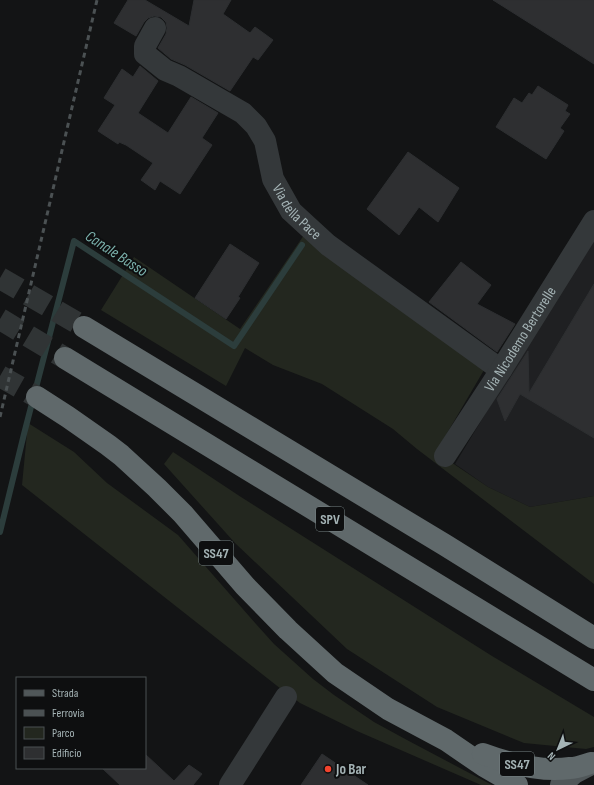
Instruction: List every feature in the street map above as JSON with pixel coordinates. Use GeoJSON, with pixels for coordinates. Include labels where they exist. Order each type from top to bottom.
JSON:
{"type":"FeatureCollection","features":[{"type":"Feature","properties":{"kind":"highway","name":"SPV"},"geometry":{"type":"LineString","coordinates":[[84,326],[594,638]]}},
{"type":"Feature","properties":{"kind":"highway","name":"SPV"},"geometry":{"type":"LineString","coordinates":[[65,358],[594,680]]}},
{"type":"Feature","properties":{"kind":"highway","name":"SS47"},"geometry":{"type":"LineString","coordinates":[[37,397],[108,445],[157,488],[183,514],[245,586],[288,630],[335,673],[388,709],[446,740],[484,766],[517,785]]}},
{"type":"Feature","properties":{"kind":"highway","name":"SS47"},"geometry":{"type":"LineString","coordinates":[[446,740],[496,759],[540,768],[564,769],[593,763]]}},
{"type":"Feature","properties":{"kind":"main road","name":"SS47"},"geometry":{"type":"LineString","coordinates":[[561,785],[574,773],[593,763]]}},
{"type":"Feature","properties":{"kind":"street","name":"Via della Pace"},"geometry":{"type":"LineString","coordinates":[[155,28],[145,46],[145,54],[165,70],[179,76],[243,113],[256,126],[264,142],[273,179],[291,211],[328,245],[501,370]]}},
{"type":"Feature","properties":{"kind":"street","name":"Via Nicodemo Bertorelle"},"geometry":{"type":"LineString","coordinates":[[446,456],[594,221]]}},
{"type":"Feature","properties":{"kind":"street"},"geometry":{"type":"LineString","coordinates":[[230,785],[286,697]]}},
{"type":"Feature","properties":{"kind":"shaded area"},"geometry":{"type":"Polygon","coordinates":[[[594,238],[594,496],[530,507],[488,487],[455,464],[594,238]]]}},
{"type":"Feature","properties":{"kind":"green space"},"geometry":{"type":"Polygon","coordinates":[[[304,235],[484,370],[436,452],[488,487],[530,507],[594,496],[594,584],[393,429],[322,384],[273,365],[245,348],[226,386],[101,310],[134,257],[240,329],[304,235]]]}},
{"type":"Feature","properties":{"kind":"green space"},"geometry":{"type":"Polygon","coordinates":[[[28,423],[74,452],[107,483],[178,535],[274,644],[313,679],[374,722],[492,785],[481,785],[357,731],[300,703],[281,689],[22,485],[28,423]]]}},
{"type":"Feature","properties":{"kind":"green space"},"geometry":{"type":"Polygon","coordinates":[[[173,452],[241,497],[492,656],[594,717],[594,747],[586,749],[524,743],[437,707],[347,649],[235,543],[164,464],[173,452]]]}},
{"type":"Feature","properties":{"kind":"building"},"geometry":{"type":"Polygon","coordinates":[[[128,0],[145,0],[189,26],[194,0],[231,0],[223,14],[250,33],[255,27],[273,40],[258,60],[253,57],[230,91],[185,65],[171,59],[158,48],[166,34],[167,28],[166,22],[161,17],[154,16],[148,18],[136,36],[114,23],[128,0]]]}},
{"type":"Feature","properties":{"kind":"building"},"geometry":{"type":"Polygon","coordinates":[[[493,0],[594,0],[594,64],[558,41],[493,0]]]}},
{"type":"Feature","properties":{"kind":"building"},"geometry":{"type":"Polygon","coordinates":[[[140,66],[158,81],[138,113],[168,133],[191,97],[218,113],[202,138],[212,145],[180,194],[160,181],[155,190],[141,180],[153,163],[126,145],[119,142],[118,144],[98,131],[115,105],[104,98],[122,69],[133,77],[140,66]]]}},
{"type":"Feature","properties":{"kind":"building"},"geometry":{"type":"Polygon","coordinates":[[[538,86],[568,105],[565,111],[570,114],[560,128],[564,131],[546,159],[496,127],[514,98],[522,103],[529,93],[532,95],[538,86]]]}},
{"type":"Feature","properties":{"kind":"building"},"geometry":{"type":"Polygon","coordinates":[[[408,152],[459,188],[438,222],[419,207],[399,235],[367,209],[408,152]]]}},
{"type":"Feature","properties":{"kind":"building"},"geometry":{"type":"Polygon","coordinates":[[[230,244],[259,263],[238,297],[240,298],[226,319],[195,298],[230,244]]]}},
{"type":"Feature","properties":{"kind":"building"},"geometry":{"type":"Polygon","coordinates":[[[461,262],[491,285],[477,304],[515,324],[497,352],[429,302],[461,262]]]}},
{"type":"Feature","properties":{"kind":"building"},"geometry":{"type":"Polygon","coordinates":[[[594,284],[594,438],[520,394],[505,421],[497,399],[528,351],[529,393],[594,284]]]}},
{"type":"Feature","properties":{"kind":"building","name":"Jo Bar"},"geometry":{"type":"Polygon","coordinates":[[[322,754],[368,785],[301,785],[322,754]]]}},
{"type":"Feature","properties":{"kind":"building"},"geometry":{"type":"Polygon","coordinates":[[[146,755],[174,781],[189,765],[202,774],[193,785],[120,785],[103,769],[146,769],[146,755]]]}},
{"type":"Feature","properties":{"kind":"waterway","name":"Canale Basso"},"geometry":{"type":"LineString","coordinates":[[0,532],[74,241],[234,346],[302,245]]}},
{"type":"Feature","properties":{"kind":"tunnel"},"geometry":{"type":"LineString","coordinates":[[0,278],[84,327]]}},
{"type":"Feature","properties":{"kind":"tunnel"},"geometry":{"type":"LineString","coordinates":[[0,319],[65,358]]}},
{"type":"Feature","properties":{"kind":"tunnel"},"geometry":{"type":"LineString","coordinates":[[0,376],[37,397]]}},
{"type":"Feature","properties":{"kind":"railway"},"geometry":{"type":"LineString","coordinates":[[0,417],[97,0]]}},
{"type":"Feature","properties":{"kind":"place","name":"Jo Bar"},"geometry":{"type":"Point","coordinates":[328,769]}}]}
